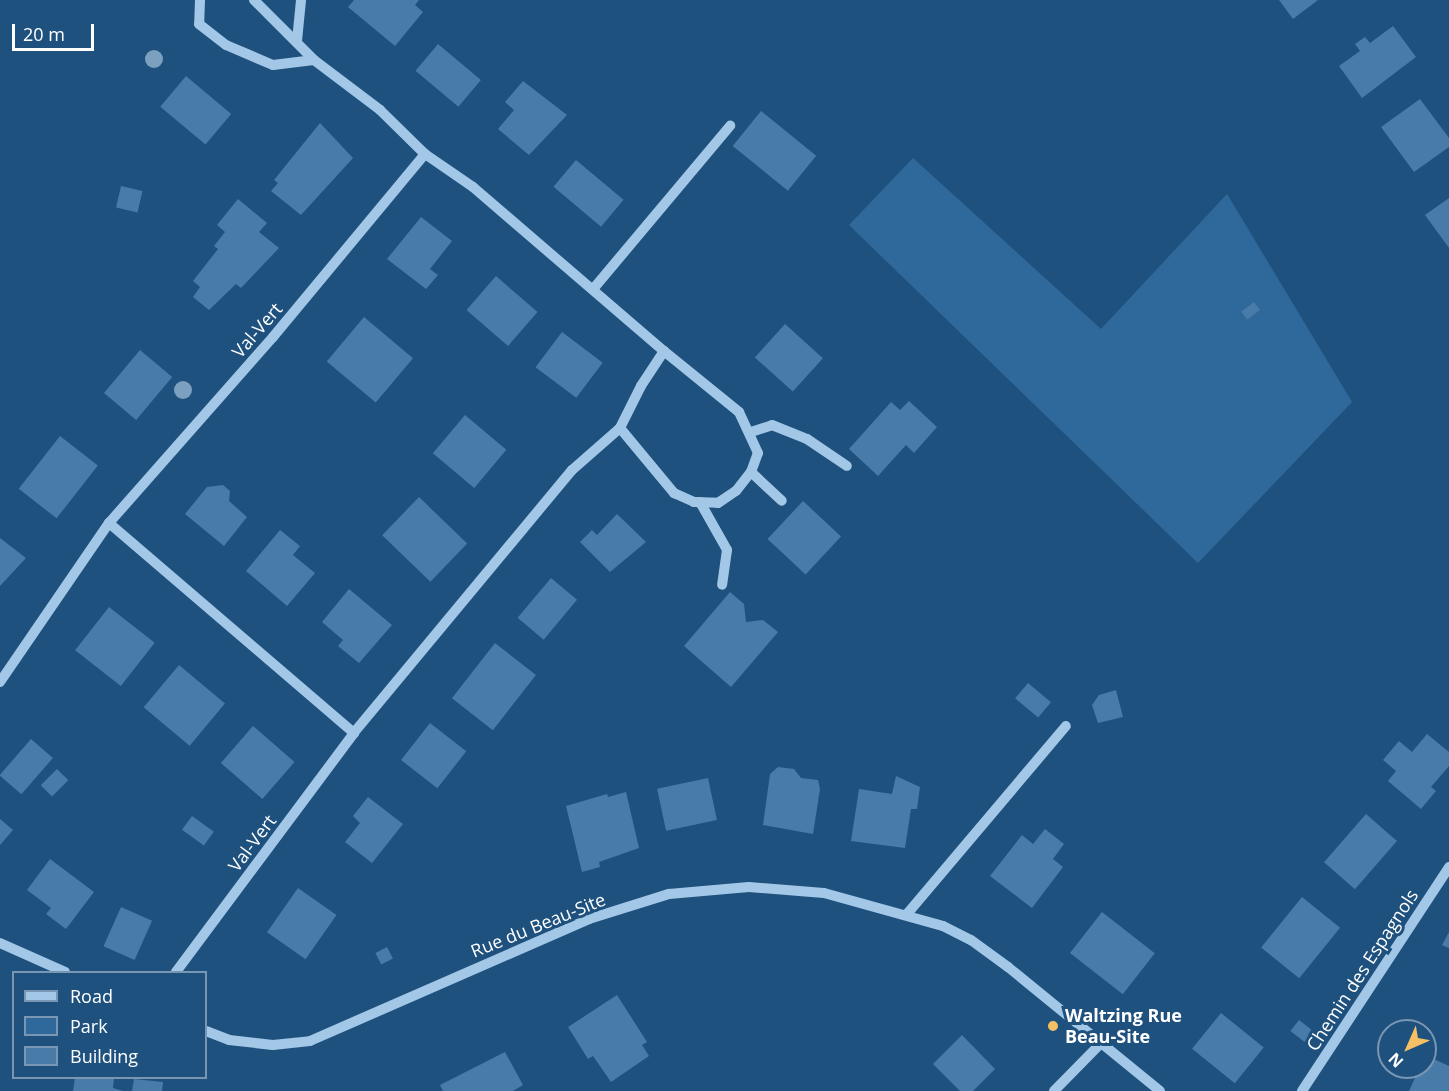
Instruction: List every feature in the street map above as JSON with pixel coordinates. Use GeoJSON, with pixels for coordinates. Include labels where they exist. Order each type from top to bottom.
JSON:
{"type":"FeatureCollection","features":[{"type":"Feature","properties":{"kind":"street"},"geometry":{"type":"LineString","coordinates":[[200,0],[199,24],[226,45],[273,65],[314,60]]}},
{"type":"Feature","properties":{"kind":"street"},"geometry":{"type":"LineString","coordinates":[[254,0],[314,60],[380,111],[425,154],[473,187],[594,288],[664,351],[739,412],[751,432],[758,453],[751,472],[736,491],[718,503],[700,502],[674,494],[620,428]]}},
{"type":"Feature","properties":{"kind":"street"},"geometry":{"type":"LineString","coordinates":[[297,41],[302,0]]}},
{"type":"Feature","properties":{"kind":"street"},"geometry":{"type":"LineString","coordinates":[[594,288],[730,126]]}},
{"type":"Feature","properties":{"kind":"street","name":"Val-Vert"},"geometry":{"type":"LineString","coordinates":[[0,682],[109,523],[273,338],[425,154]]}},
{"type":"Feature","properties":{"kind":"street","name":"Val-Vert"},"geometry":{"type":"LineString","coordinates":[[177,971],[354,732],[572,470],[620,428],[641,386],[664,351]]}},
{"type":"Feature","properties":{"kind":"street"},"geometry":{"type":"LineString","coordinates":[[751,432],[772,425],[807,439],[847,466]]}},
{"type":"Feature","properties":{"kind":"street"},"geometry":{"type":"LineString","coordinates":[[751,472],[782,501]]}},
{"type":"Feature","properties":{"kind":"street"},"geometry":{"type":"LineString","coordinates":[[700,502],[727,550],[722,585]]}},
{"type":"Feature","properties":{"kind":"street"},"geometry":{"type":"LineString","coordinates":[[109,523],[354,732]]}},
{"type":"Feature","properties":{"kind":"street"},"geometry":{"type":"LineString","coordinates":[[907,914],[1066,726]]}},
{"type":"Feature","properties":{"kind":"street","name":"Chemin des Espagnols"},"geometry":{"type":"LineString","coordinates":[[1302,1091],[1449,867]]}},
{"type":"Feature","properties":{"kind":"street","name":"Rue du Beau-Site"},"geometry":{"type":"LineString","coordinates":[[207,1031],[229,1040],[273,1045],[310,1041],[589,919],[669,894],[759,888],[824,893],[907,914],[971,940],[1160,1091]]}},
{"type":"Feature","properties":{"kind":"street"},"geometry":{"type":"LineString","coordinates":[[0,943],[63,971]]}},
{"type":"Feature","properties":{"kind":"street"},"geometry":{"type":"LineString","coordinates":[[1054,1091],[1101,1043]]}},
{"type":"Feature","properties":{"kind":"green space"},"geometry":{"type":"Polygon","coordinates":[[[913,158],[1101,329],[1227,194],[1352,402],[1198,563],[849,225],[913,158]]]}},
{"type":"Feature","properties":{"kind":"building"},"geometry":{"type":"Polygon","coordinates":[[[354,0],[419,0],[415,5],[423,12],[395,46],[348,7],[354,0]]]}},
{"type":"Feature","properties":{"kind":"building"},"geometry":{"type":"Polygon","coordinates":[[[1279,0],[1318,0],[1293,19],[1279,0]]]}},
{"type":"Feature","properties":{"kind":"building"},"geometry":{"type":"Polygon","coordinates":[[[1393,26],[1416,57],[1362,98],[1339,66],[1360,51],[1355,44],[1365,37],[1370,43],[1393,26]]]}},
{"type":"Feature","properties":{"kind":"building"},"geometry":{"type":"Polygon","coordinates":[[[438,44],[481,80],[458,107],[416,71],[438,44]]]}},
{"type":"Feature","properties":{"kind":"building"},"geometry":{"type":"Polygon","coordinates":[[[186,76],[231,114],[205,145],[160,107],[186,76]]]}},
{"type":"Feature","properties":{"kind":"building"},"geometry":{"type":"Polygon","coordinates":[[[523,81],[567,115],[529,155],[498,129],[514,110],[505,102],[523,81]]]}},
{"type":"Feature","properties":{"kind":"building"},"geometry":{"type":"Polygon","coordinates":[[[1420,99],[1449,138],[1449,147],[1414,172],[1381,127],[1420,99]]]}},
{"type":"Feature","properties":{"kind":"building"},"geometry":{"type":"Polygon","coordinates":[[[761,111],[816,156],[788,191],[733,146],[761,111]]]}},
{"type":"Feature","properties":{"kind":"building"},"geometry":{"type":"Polygon","coordinates":[[[320,123],[353,158],[301,215],[271,191],[278,183],[274,180],[320,123]]]}},
{"type":"Feature","properties":{"kind":"building"},"geometry":{"type":"Polygon","coordinates":[[[576,160],[623,200],[601,227],[554,187],[576,160]]]}},
{"type":"Feature","properties":{"kind":"building"},"geometry":{"type":"Polygon","coordinates":[[[121,186],[142,191],[137,212],[116,207],[121,186]]]}},
{"type":"Feature","properties":{"kind":"building"},"geometry":{"type":"Polygon","coordinates":[[[1449,198],[1449,248],[1425,215],[1449,198]]]}},
{"type":"Feature","properties":{"kind":"building"},"geometry":{"type":"Polygon","coordinates":[[[238,199],[267,223],[259,232],[279,248],[241,288],[236,284],[209,310],[193,297],[200,287],[193,281],[218,249],[214,246],[225,232],[217,225],[238,199]]]}},
{"type":"Feature","properties":{"kind":"building"},"geometry":{"type":"Polygon","coordinates":[[[421,217],[452,241],[430,269],[438,275],[426,289],[387,259],[421,217]]]}},
{"type":"Feature","properties":{"kind":"building"},"geometry":{"type":"Polygon","coordinates":[[[496,276],[538,312],[508,346],[466,310],[496,276]]]}},
{"type":"Feature","properties":{"kind":"building"},"geometry":{"type":"Polygon","coordinates":[[[1254,302],[1260,310],[1247,320],[1241,312],[1254,302]]]}},
{"type":"Feature","properties":{"kind":"building"},"geometry":{"type":"Polygon","coordinates":[[[364,317],[413,358],[376,403],[327,361],[364,317]]]}},
{"type":"Feature","properties":{"kind":"building"},"geometry":{"type":"Polygon","coordinates":[[[785,324],[823,358],[793,392],[755,357],[785,324]]]}},
{"type":"Feature","properties":{"kind":"building"},"geometry":{"type":"Polygon","coordinates":[[[562,332],[603,363],[576,398],[536,367],[562,332]]]}},
{"type":"Feature","properties":{"kind":"building"},"geometry":{"type":"Polygon","coordinates":[[[140,350],[172,377],[136,420],[104,393],[140,350]]]}},
{"type":"Feature","properties":{"kind":"building"},"geometry":{"type":"Polygon","coordinates":[[[909,401],[937,427],[914,453],[906,445],[878,476],[849,449],[891,402],[900,410],[909,401]]]}},
{"type":"Feature","properties":{"kind":"building"},"geometry":{"type":"Polygon","coordinates":[[[465,415],[506,450],[474,488],[433,453],[465,415]]]}},
{"type":"Feature","properties":{"kind":"building"},"geometry":{"type":"Polygon","coordinates":[[[60,436],[98,466],[57,518],[19,489],[60,436]]]}},
{"type":"Feature","properties":{"kind":"building"},"geometry":{"type":"Polygon","coordinates":[[[223,485],[230,491],[229,501],[247,517],[224,546],[185,514],[207,487],[223,485]]]}},
{"type":"Feature","properties":{"kind":"building"},"geometry":{"type":"Polygon","coordinates":[[[419,497],[467,544],[430,582],[382,535],[419,497]]]}},
{"type":"Feature","properties":{"kind":"building"},"geometry":{"type":"Polygon","coordinates":[[[803,501],[841,536],[806,574],[768,539],[803,501]]]}},
{"type":"Feature","properties":{"kind":"building"},"geometry":{"type":"Polygon","coordinates":[[[617,514],[646,542],[610,572],[580,542],[592,530],[597,535],[617,514]]]}},
{"type":"Feature","properties":{"kind":"building"},"geometry":{"type":"Polygon","coordinates":[[[280,530],[300,546],[293,555],[315,573],[287,606],[246,571],[280,530]]]}},
{"type":"Feature","properties":{"kind":"building"},"geometry":{"type":"Polygon","coordinates":[[[0,538],[26,558],[0,586],[0,538]]]}},
{"type":"Feature","properties":{"kind":"building"},"geometry":{"type":"Polygon","coordinates":[[[551,578],[577,600],[544,640],[518,618],[551,578]]]}},
{"type":"Feature","properties":{"kind":"building"},"geometry":{"type":"Polygon","coordinates":[[[349,589],[392,625],[359,663],[338,646],[343,640],[322,622],[349,589]]]}},
{"type":"Feature","properties":{"kind":"building"},"geometry":{"type":"Polygon","coordinates":[[[730,592],[744,604],[746,622],[763,620],[778,632],[731,687],[684,646],[730,592]]]}},
{"type":"Feature","properties":{"kind":"building"},"geometry":{"type":"Polygon","coordinates":[[[109,607],[155,643],[121,686],[75,650],[109,607]]]}},
{"type":"Feature","properties":{"kind":"building"},"geometry":{"type":"Polygon","coordinates":[[[495,643],[536,675],[493,730],[452,698],[495,643]]]}},
{"type":"Feature","properties":{"kind":"building"},"geometry":{"type":"Polygon","coordinates":[[[179,665],[225,704],[190,746],[144,707],[179,665]]]}},
{"type":"Feature","properties":{"kind":"building"},"geometry":{"type":"Polygon","coordinates":[[[1028,683],[1051,702],[1038,718],[1015,698],[1028,683]]]}},
{"type":"Feature","properties":{"kind":"building"},"geometry":{"type":"Polygon","coordinates":[[[1116,690],[1123,717],[1098,723],[1092,705],[1099,695],[1116,690]]]}},
{"type":"Feature","properties":{"kind":"building"},"geometry":{"type":"Polygon","coordinates":[[[430,723],[466,751],[437,788],[401,760],[430,723]]]}},
{"type":"Feature","properties":{"kind":"building"},"geometry":{"type":"Polygon","coordinates":[[[253,726],[295,762],[262,799],[221,763],[253,726]]]}},
{"type":"Feature","properties":{"kind":"building"},"geometry":{"type":"Polygon","coordinates":[[[1427,734],[1449,752],[1449,766],[1431,787],[1436,791],[1421,809],[1388,781],[1396,771],[1383,760],[1399,741],[1412,752],[1427,734]]]}},
{"type":"Feature","properties":{"kind":"building"},"geometry":{"type":"Polygon","coordinates":[[[31,739],[53,758],[21,794],[0,775],[31,739]]]}},
{"type":"Feature","properties":{"kind":"building"},"geometry":{"type":"Polygon","coordinates":[[[778,767],[794,769],[801,778],[818,780],[820,789],[813,834],[763,825],[770,774],[778,767]]]}},
{"type":"Feature","properties":{"kind":"building"},"geometry":{"type":"Polygon","coordinates":[[[57,769],[68,780],[52,797],[41,785],[57,769]]]}},
{"type":"Feature","properties":{"kind":"building"},"geometry":{"type":"Polygon","coordinates":[[[896,776],[920,787],[917,809],[911,809],[905,848],[851,841],[859,789],[892,794],[896,776]]]}},
{"type":"Feature","properties":{"kind":"building"},"geometry":{"type":"Polygon","coordinates":[[[708,778],[717,820],[666,831],[657,789],[708,778]]]}},
{"type":"Feature","properties":{"kind":"building"},"geometry":{"type":"Polygon","coordinates":[[[626,792],[639,848],[599,862],[600,867],[582,872],[566,806],[607,794],[608,797],[626,792]]]}},
{"type":"Feature","properties":{"kind":"building"},"geometry":{"type":"Polygon","coordinates":[[[368,797],[403,824],[372,863],[345,842],[360,823],[353,816],[368,797]]]}},
{"type":"Feature","properties":{"kind":"building"},"geometry":{"type":"Polygon","coordinates":[[[1366,814],[1397,841],[1355,889],[1324,862],[1366,814]]]}},
{"type":"Feature","properties":{"kind":"building"},"geometry":{"type":"Polygon","coordinates":[[[192,816],[214,832],[204,846],[182,830],[192,816]]]}},
{"type":"Feature","properties":{"kind":"building"},"geometry":{"type":"Polygon","coordinates":[[[0,819],[13,830],[0,845],[0,819]]]}},
{"type":"Feature","properties":{"kind":"building"},"geometry":{"type":"Polygon","coordinates":[[[1045,829],[1064,844],[1053,859],[1063,867],[1032,908],[990,876],[1022,835],[1033,844],[1045,829]]]}},
{"type":"Feature","properties":{"kind":"building"},"geometry":{"type":"Polygon","coordinates":[[[50,859],[94,892],[66,929],[46,914],[51,908],[27,890],[50,859]]]}},
{"type":"Feature","properties":{"kind":"building"},"geometry":{"type":"Polygon","coordinates":[[[298,888],[337,915],[306,959],[267,932],[298,888]]]}},
{"type":"Feature","properties":{"kind":"building"},"geometry":{"type":"Polygon","coordinates":[[[1302,897],[1340,928],[1299,978],[1261,948],[1302,897]]]}},
{"type":"Feature","properties":{"kind":"building"},"geometry":{"type":"Polygon","coordinates":[[[121,907],[152,921],[135,960],[104,946],[121,907]]]}},
{"type":"Feature","properties":{"kind":"building"},"geometry":{"type":"Polygon","coordinates":[[[1102,912],[1155,953],[1123,994],[1070,953],[1102,912]]]}},
{"type":"Feature","properties":{"kind":"building"},"geometry":{"type":"Polygon","coordinates":[[[1449,932],[1449,948],[1442,945],[1449,932]]]}},
{"type":"Feature","properties":{"kind":"building"},"geometry":{"type":"Polygon","coordinates":[[[387,947],[393,959],[381,964],[375,953],[387,947]]]}},
{"type":"Feature","properties":{"kind":"building"},"geometry":{"type":"Polygon","coordinates":[[[617,995],[647,1042],[642,1045],[649,1056],[611,1082],[593,1056],[588,1059],[568,1027],[617,995]]]}},
{"type":"Feature","properties":{"kind":"building"},"geometry":{"type":"Polygon","coordinates":[[[1221,1013],[1264,1048],[1235,1083],[1192,1049],[1221,1013]]]}},
{"type":"Feature","properties":{"kind":"building"},"geometry":{"type":"Polygon","coordinates":[[[1299,1020],[1313,1031],[1305,1042],[1290,1031],[1299,1020]]]}},
{"type":"Feature","properties":{"kind":"building"},"geometry":{"type":"Polygon","coordinates":[[[962,1035],[995,1069],[973,1091],[960,1091],[933,1064],[962,1035]]]}},
{"type":"Feature","properties":{"kind":"building"},"geometry":{"type":"Polygon","coordinates":[[[505,1052],[523,1085],[513,1091],[443,1091],[440,1085],[505,1052]]]}},
{"type":"Feature","properties":{"kind":"building"},"geometry":{"type":"Polygon","coordinates":[[[1437,1060],[1449,1066],[1449,1091],[1409,1091],[1414,1079],[1437,1079],[1437,1060]]]}},
{"type":"Feature","properties":{"kind":"building"},"geometry":{"type":"Polygon","coordinates":[[[75,1079],[114,1079],[113,1088],[123,1091],[73,1091],[75,1079]]]}},
{"type":"Feature","properties":{"kind":"building"},"geometry":{"type":"Polygon","coordinates":[[[134,1079],[163,1082],[162,1091],[132,1091],[134,1079]]]}},
{"type":"Feature","properties":{"kind":"place","name":"Waltzing Rue Beau-Site"},"geometry":{"type":"Point","coordinates":[1053,1026]}}]}
